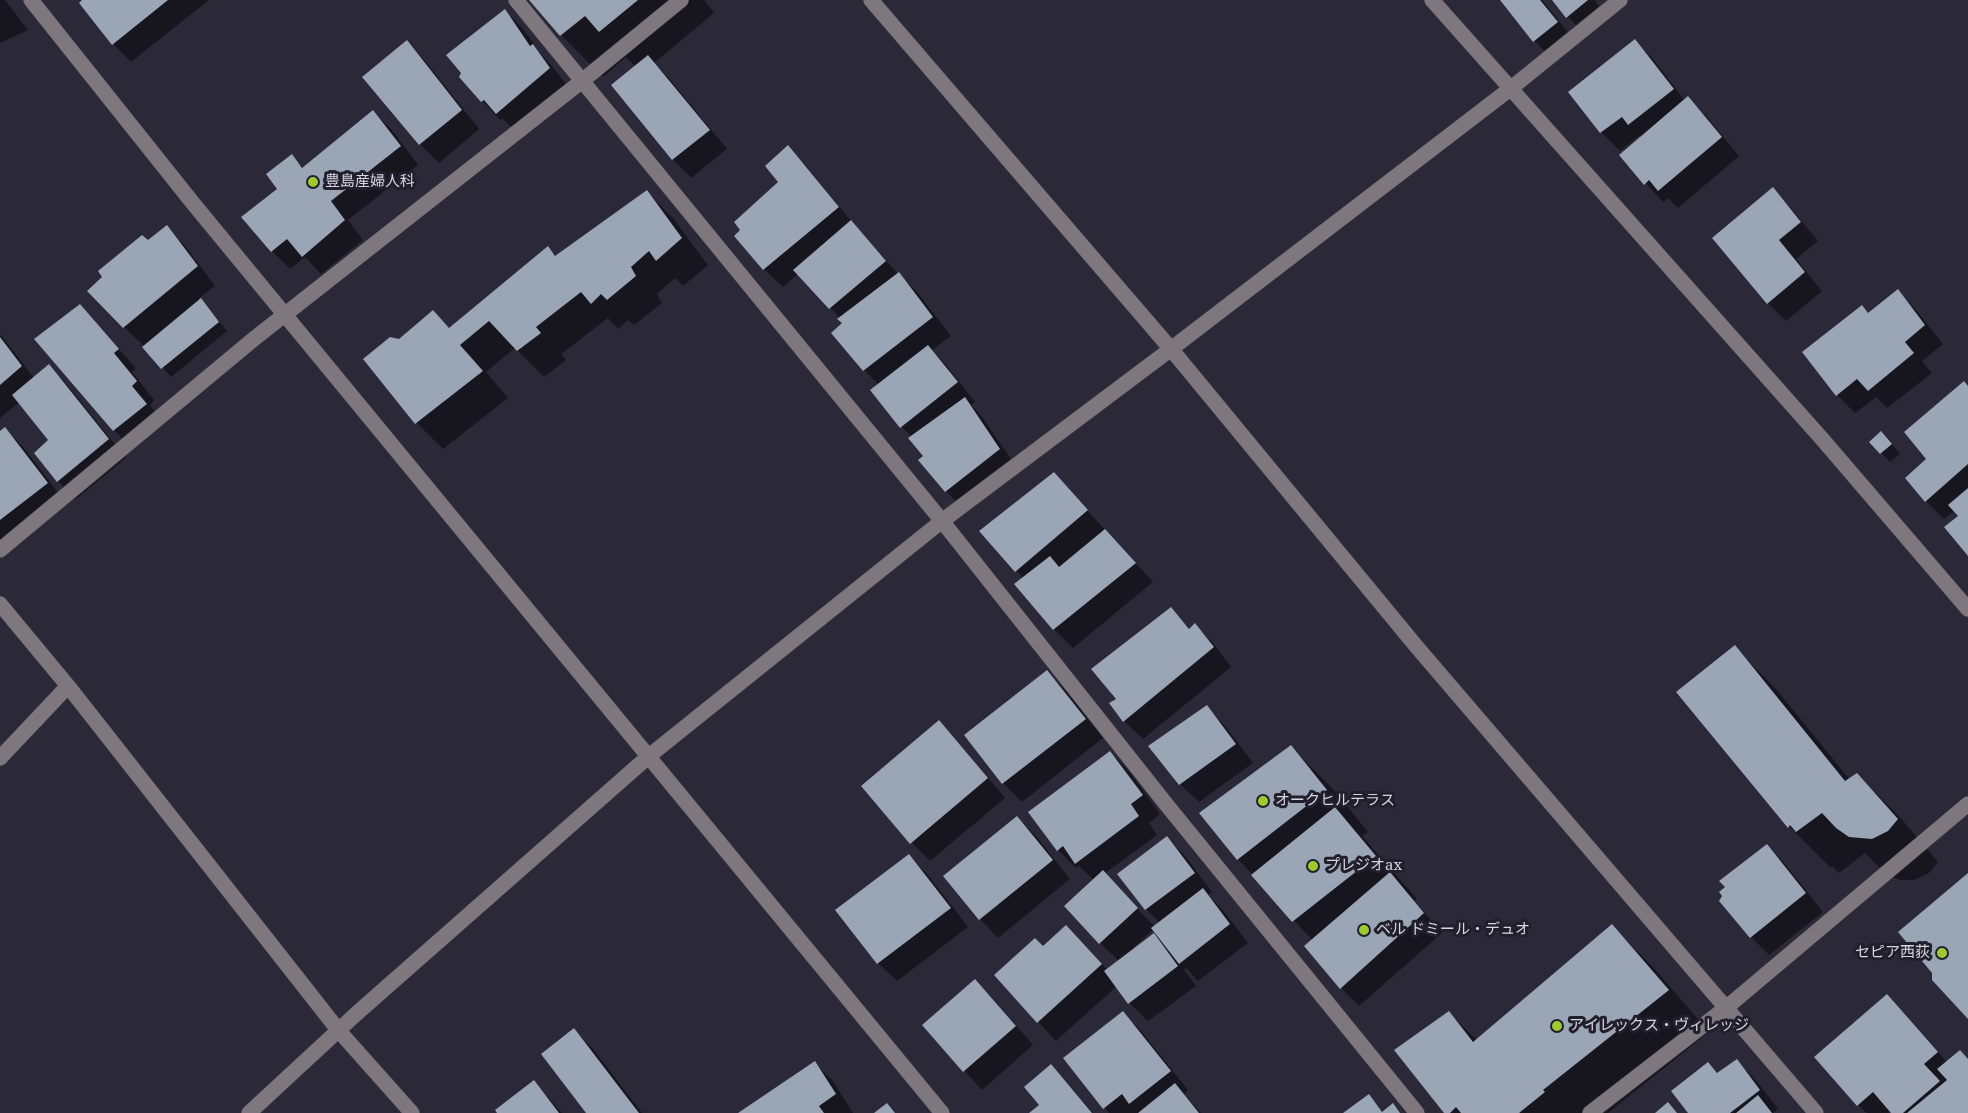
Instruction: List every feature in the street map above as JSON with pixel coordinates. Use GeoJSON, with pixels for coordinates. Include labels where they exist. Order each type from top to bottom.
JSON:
{"type":"FeatureCollection","features":[{"type":"Feature","properties":{"kind":"street"},"geometry":{"type":"LineString","coordinates":[[32,0],[192,202],[942,1113]]}},
{"type":"Feature","properties":{"kind":"street"},"geometry":{"type":"LineString","coordinates":[[516,0],[942,521],[1166,804],[1417,1113]]}},
{"type":"Feature","properties":{"kind":"street"},"geometry":{"type":"LineString","coordinates":[[0,550],[285,313],[582,81],[681,0]]}},
{"type":"Feature","properties":{"kind":"street"},"geometry":{"type":"LineString","coordinates":[[871,0],[1171,349],[1416,646],[1816,1113]]}},
{"type":"Feature","properties":{"kind":"street"},"geometry":{"type":"LineString","coordinates":[[1432,0],[1823,440],[1968,609]]}},
{"type":"Feature","properties":{"kind":"street"},"geometry":{"type":"LineString","coordinates":[[249,1113],[649,756],[942,521],[1510,89],[1620,0]]}},
{"type":"Feature","properties":{"kind":"street"},"geometry":{"type":"LineString","coordinates":[[0,604],[68,686],[339,1031],[412,1113]]}},
{"type":"Feature","properties":{"kind":"street"},"geometry":{"type":"LineString","coordinates":[[0,758],[68,686]]}},
{"type":"Feature","properties":{"kind":"street"},"geometry":{"type":"LineString","coordinates":[[1590,1113],[1726,1007],[1968,804]]}},
{"type":"Feature","properties":{"kind":"building"},"geometry":{"type":"Polygon","coordinates":[[[82,0],[168,0],[112,45],[79,3],[82,0]]]}},
{"type":"Feature","properties":{"kind":"building"},"geometry":{"type":"Polygon","coordinates":[[[529,0],[638,0],[599,32],[585,16],[560,36],[529,0]]]}},
{"type":"Feature","properties":{"kind":"building"},"geometry":{"type":"Polygon","coordinates":[[[1500,0],[1540,0],[1558,22],[1533,42],[1500,0]]]}},
{"type":"Feature","properties":{"kind":"building"},"geometry":{"type":"Polygon","coordinates":[[[1552,0],[1588,0],[1566,18],[1552,0]]]}},
{"type":"Feature","properties":{"kind":"building"},"geometry":{"type":"Polygon","coordinates":[[[505,9],[530,46],[533,44],[550,68],[496,114],[484,100],[481,102],[459,77],[461,73],[446,55],[505,9]]]}},
{"type":"Feature","properties":{"kind":"building"},"geometry":{"type":"Polygon","coordinates":[[[1635,39],[1674,89],[1628,125],[1622,117],[1600,133],[1568,92],[1635,39]]]}},
{"type":"Feature","properties":{"kind":"building"},"geometry":{"type":"Polygon","coordinates":[[[407,40],[462,110],[419,145],[362,77],[407,40]]]}},
{"type":"Feature","properties":{"kind":"building"},"geometry":{"type":"Polygon","coordinates":[[[648,55],[710,130],[672,160],[611,85],[648,55]]]}},
{"type":"Feature","properties":{"kind":"building"},"geometry":{"type":"Polygon","coordinates":[[[1688,96],[1722,137],[1658,191],[1649,180],[1644,185],[1619,155],[1688,96]]]}},
{"type":"Feature","properties":{"kind":"building","name":"豊島産婦人科"},"geometry":{"type":"Polygon","coordinates":[[[373,110],[401,146],[331,201],[345,220],[302,257],[287,239],[271,252],[241,217],[277,189],[266,174],[292,154],[302,168],[373,110]]]}},
{"type":"Feature","properties":{"kind":"building"},"geometry":{"type":"Polygon","coordinates":[[[788,145],[839,207],[763,270],[734,236],[740,230],[734,222],[778,182],[765,166],[788,145]]]}},
{"type":"Feature","properties":{"kind":"building"},"geometry":{"type":"Polygon","coordinates":[[[1773,187],[1801,222],[1779,240],[1805,272],[1767,304],[1712,238],[1773,187]]]}},
{"type":"Feature","properties":{"kind":"building"},"geometry":{"type":"Polygon","coordinates":[[[647,190],[682,238],[656,261],[649,251],[631,267],[636,276],[607,300],[601,294],[591,304],[581,292],[536,327],[541,333],[517,351],[489,321],[460,345],[483,371],[415,424],[363,359],[390,337],[399,339],[433,310],[449,328],[548,246],[555,256],[647,190]]]}},
{"type":"Feature","properties":{"kind":"building"},"geometry":{"type":"Polygon","coordinates":[[[851,220],[886,261],[829,309],[793,270],[851,220]]]}},
{"type":"Feature","properties":{"kind":"building"},"geometry":{"type":"Polygon","coordinates":[[[167,225],[198,266],[123,328],[87,291],[102,277],[98,271],[142,235],[148,240],[167,225]]]}},
{"type":"Feature","properties":{"kind":"building"},"geometry":{"type":"Polygon","coordinates":[[[899,272],[933,317],[863,371],[831,333],[842,323],[837,319],[899,272]]]}},
{"type":"Feature","properties":{"kind":"building"},"geometry":{"type":"Polygon","coordinates":[[[1898,289],[1925,325],[1905,342],[1914,353],[1868,391],[1857,379],[1836,396],[1802,352],[1862,305],[1868,313],[1898,289]]]}},
{"type":"Feature","properties":{"kind":"building"},"geometry":{"type":"Polygon","coordinates":[[[201,298],[219,322],[161,369],[142,347],[201,298]]]}},
{"type":"Feature","properties":{"kind":"building"},"geometry":{"type":"Polygon","coordinates":[[[80,304],[119,349],[114,353],[137,381],[132,386],[147,404],[113,431],[34,339],[80,304]]]}},
{"type":"Feature","properties":{"kind":"building"},"geometry":{"type":"Polygon","coordinates":[[[0,337],[22,366],[0,385],[0,337]]]}},
{"type":"Feature","properties":{"kind":"building"},"geometry":{"type":"Polygon","coordinates":[[[928,345],[958,382],[900,428],[870,390],[928,345]]]}},
{"type":"Feature","properties":{"kind":"building"},"geometry":{"type":"Polygon","coordinates":[[[49,364],[109,439],[57,482],[34,453],[48,440],[12,395],[49,364]]]}},
{"type":"Feature","properties":{"kind":"building"},"geometry":{"type":"Polygon","coordinates":[[[1964,381],[1968,386],[1968,464],[1925,502],[1905,478],[1926,459],[1904,432],[1964,381]]]}},
{"type":"Feature","properties":{"kind":"building"},"geometry":{"type":"Polygon","coordinates":[[[965,397],[1000,449],[945,492],[918,460],[923,456],[908,438],[965,397]]]}},
{"type":"Feature","properties":{"kind":"building"},"geometry":{"type":"Polygon","coordinates":[[[5,427],[48,483],[0,520],[0,431],[5,427]]]}},
{"type":"Feature","properties":{"kind":"building"},"geometry":{"type":"Polygon","coordinates":[[[1881,431],[1892,444],[1880,454],[1869,442],[1881,431]]]}},
{"type":"Feature","properties":{"kind":"building"},"geometry":{"type":"Polygon","coordinates":[[[1054,472],[1088,510],[1015,572],[979,531],[1054,472]]]}},
{"type":"Feature","properties":{"kind":"building"},"geometry":{"type":"Polygon","coordinates":[[[1968,488],[1968,556],[1944,527],[1958,516],[1948,505],[1968,488]]]}},
{"type":"Feature","properties":{"kind":"building"},"geometry":{"type":"Polygon","coordinates":[[[1105,529],[1136,563],[1053,630],[1014,584],[1050,556],[1059,567],[1105,529]]]}},
{"type":"Feature","properties":{"kind":"building"},"geometry":{"type":"Polygon","coordinates":[[[1171,607],[1189,629],[1195,623],[1214,647],[1123,722],[1109,703],[1116,699],[1091,669],[1171,607]]]}},
{"type":"Feature","properties":{"kind":"building"},"geometry":{"type":"Polygon","coordinates":[[[1735,645],[1845,781],[1857,773],[1898,819],[1888,831],[1872,839],[1849,837],[1836,828],[1822,813],[1796,832],[1790,825],[1788,828],[1676,692],[1735,645]]]}},
{"type":"Feature","properties":{"kind":"building"},"geometry":{"type":"Polygon","coordinates":[[[1047,670],[1086,719],[1002,784],[964,735],[1047,670]]]}},
{"type":"Feature","properties":{"kind":"building"},"geometry":{"type":"Polygon","coordinates":[[[1207,705],[1236,744],[1179,785],[1148,746],[1207,705]]]}},
{"type":"Feature","properties":{"kind":"building"},"geometry":{"type":"Polygon","coordinates":[[[939,720],[988,778],[910,844],[861,786],[939,720]]]}},
{"type":"Feature","properties":{"kind":"building","name":"オークヒルテラス"},"geometry":{"type":"Polygon","coordinates":[[[1291,745],[1327,790],[1237,860],[1199,813],[1291,745]]]}},
{"type":"Feature","properties":{"kind":"building"},"geometry":{"type":"Polygon","coordinates":[[[1110,751],[1143,795],[1131,804],[1139,816],[1075,864],[1063,846],[1057,851],[1028,812],[1110,751]]]}},
{"type":"Feature","properties":{"kind":"building","name":"プレジオax"},"geometry":{"type":"Polygon","coordinates":[[[1335,807],[1376,856],[1292,922],[1251,875],[1335,807]]]}},
{"type":"Feature","properties":{"kind":"building"},"geometry":{"type":"Polygon","coordinates":[[[1017,816],[1053,860],[979,920],[943,876],[1017,816]]]}},
{"type":"Feature","properties":{"kind":"building"},"geometry":{"type":"Polygon","coordinates":[[[1167,836],[1195,873],[1145,910],[1117,874],[1167,836]]]}},
{"type":"Feature","properties":{"kind":"building"},"geometry":{"type":"Polygon","coordinates":[[[1767,844],[1806,893],[1750,938],[1719,901],[1722,896],[1719,892],[1725,887],[1719,881],[1767,844]]]}},
{"type":"Feature","properties":{"kind":"building"},"geometry":{"type":"Polygon","coordinates":[[[909,854],[951,908],[877,964],[835,910],[909,854]]]}},
{"type":"Feature","properties":{"kind":"building"},"geometry":{"type":"Polygon","coordinates":[[[1103,870],[1138,908],[1099,944],[1064,906],[1103,870]]]}},
{"type":"Feature","properties":{"kind":"building","name":"ベル ドミール・デュオ"},"geometry":{"type":"Polygon","coordinates":[[[1390,872],[1424,913],[1340,989],[1304,946],[1390,872]]]}},
{"type":"Feature","properties":{"kind":"building","name":"セピア西荻"},"geometry":{"type":"Polygon","coordinates":[[[1968,873],[1968,1019],[1932,980],[1932,973],[1898,932],[1968,873]]]}},
{"type":"Feature","properties":{"kind":"building"},"geometry":{"type":"Polygon","coordinates":[[[1203,888],[1230,924],[1179,964],[1151,928],[1203,888]]]}},
{"type":"Feature","properties":{"kind":"building","name":"アイレックス・ヴィレッジ"},"geometry":{"type":"Polygon","coordinates":[[[1612,924],[1669,990],[1543,1090],[1545,1092],[1519,1113],[1461,1113],[1456,1107],[1450,1113],[1444,1113],[1394,1050],[1449,1011],[1473,1042],[1612,924]]]}},
{"type":"Feature","properties":{"kind":"building"},"geometry":{"type":"Polygon","coordinates":[[[1066,925],[1102,964],[1037,1023],[994,975],[1035,938],[1043,946],[1066,925]]]}},
{"type":"Feature","properties":{"kind":"building"},"geometry":{"type":"Polygon","coordinates":[[[1154,933],[1178,966],[1128,1004],[1104,971],[1154,933]]]}},
{"type":"Feature","properties":{"kind":"building"},"geometry":{"type":"Polygon","coordinates":[[[975,979],[1016,1026],[963,1072],[922,1025],[975,979]]]}},
{"type":"Feature","properties":{"kind":"building"},"geometry":{"type":"Polygon","coordinates":[[[1887,994],[1938,1052],[1924,1064],[1940,1081],[1903,1113],[1891,1113],[1873,1092],[1857,1106],[1814,1057],[1887,994]]]}},
{"type":"Feature","properties":{"kind":"building"},"geometry":{"type":"Polygon","coordinates":[[[1123,1011],[1171,1071],[1129,1104],[1122,1094],[1103,1109],[1063,1058],[1123,1011]]]}},
{"type":"Feature","properties":{"kind":"building"},"geometry":{"type":"Polygon","coordinates":[[[574,1028],[639,1113],[586,1113],[541,1054],[574,1028]]]}},
{"type":"Feature","properties":{"kind":"building"},"geometry":{"type":"Polygon","coordinates":[[[1960,1050],[1968,1059],[1968,1113],[1907,1113],[1947,1080],[1937,1069],[1960,1050]]]}},
{"type":"Feature","properties":{"kind":"building"},"geometry":{"type":"Polygon","coordinates":[[[1737,1059],[1760,1090],[1730,1113],[1688,1113],[1671,1091],[1708,1062],[1717,1073],[1737,1059]]]}},
{"type":"Feature","properties":{"kind":"building"},"geometry":{"type":"Polygon","coordinates":[[[815,1061],[836,1094],[819,1106],[824,1113],[738,1113],[815,1061]]]}},
{"type":"Feature","properties":{"kind":"building"},"geometry":{"type":"Polygon","coordinates":[[[1051,1064],[1092,1113],[1029,1113],[1039,1105],[1024,1087],[1051,1064]]]}},
{"type":"Feature","properties":{"kind":"building"},"geometry":{"type":"Polygon","coordinates":[[[534,1080],[559,1113],[497,1113],[495,1110],[534,1080]]]}},
{"type":"Feature","properties":{"kind":"building"},"geometry":{"type":"Polygon","coordinates":[[[1175,1083],[1199,1113],[1138,1113],[1175,1083]]]}},
{"type":"Feature","properties":{"kind":"building"},"geometry":{"type":"Polygon","coordinates":[[[1369,1094],[1382,1112],[1393,1103],[1400,1113],[1343,1113],[1369,1094]]]}},
{"type":"Feature","properties":{"kind":"building"},"geometry":{"type":"Polygon","coordinates":[[[1758,1095],[1772,1113],[1736,1113],[1758,1095]]]}},
{"type":"Feature","properties":{"kind":"building"},"geometry":{"type":"Polygon","coordinates":[[[1668,1102],[1677,1113],[1655,1113],[1668,1102]]]}},
{"type":"Feature","properties":{"kind":"building"},"geometry":{"type":"Polygon","coordinates":[[[887,1103],[895,1113],[874,1113],[887,1103]]]}},
{"type":"Feature","properties":{"kind":"place","name":"豊島産婦人科"},"geometry":{"type":"Point","coordinates":[313,182]}},
{"type":"Feature","properties":{"kind":"place","name":"オークヒルテラス"},"geometry":{"type":"Point","coordinates":[1263,801]}},
{"type":"Feature","properties":{"kind":"place","name":"プレジオax"},"geometry":{"type":"Point","coordinates":[1313,866]}},
{"type":"Feature","properties":{"kind":"place","name":"ベル ドミール・デュオ"},"geometry":{"type":"Point","coordinates":[1364,930]}},
{"type":"Feature","properties":{"kind":"place","name":"セピア西荻"},"geometry":{"type":"Point","coordinates":[1942,953]}},
{"type":"Feature","properties":{"kind":"place","name":"アイレックス・ヴィレッジ"},"geometry":{"type":"Point","coordinates":[1557,1026]}}]}
